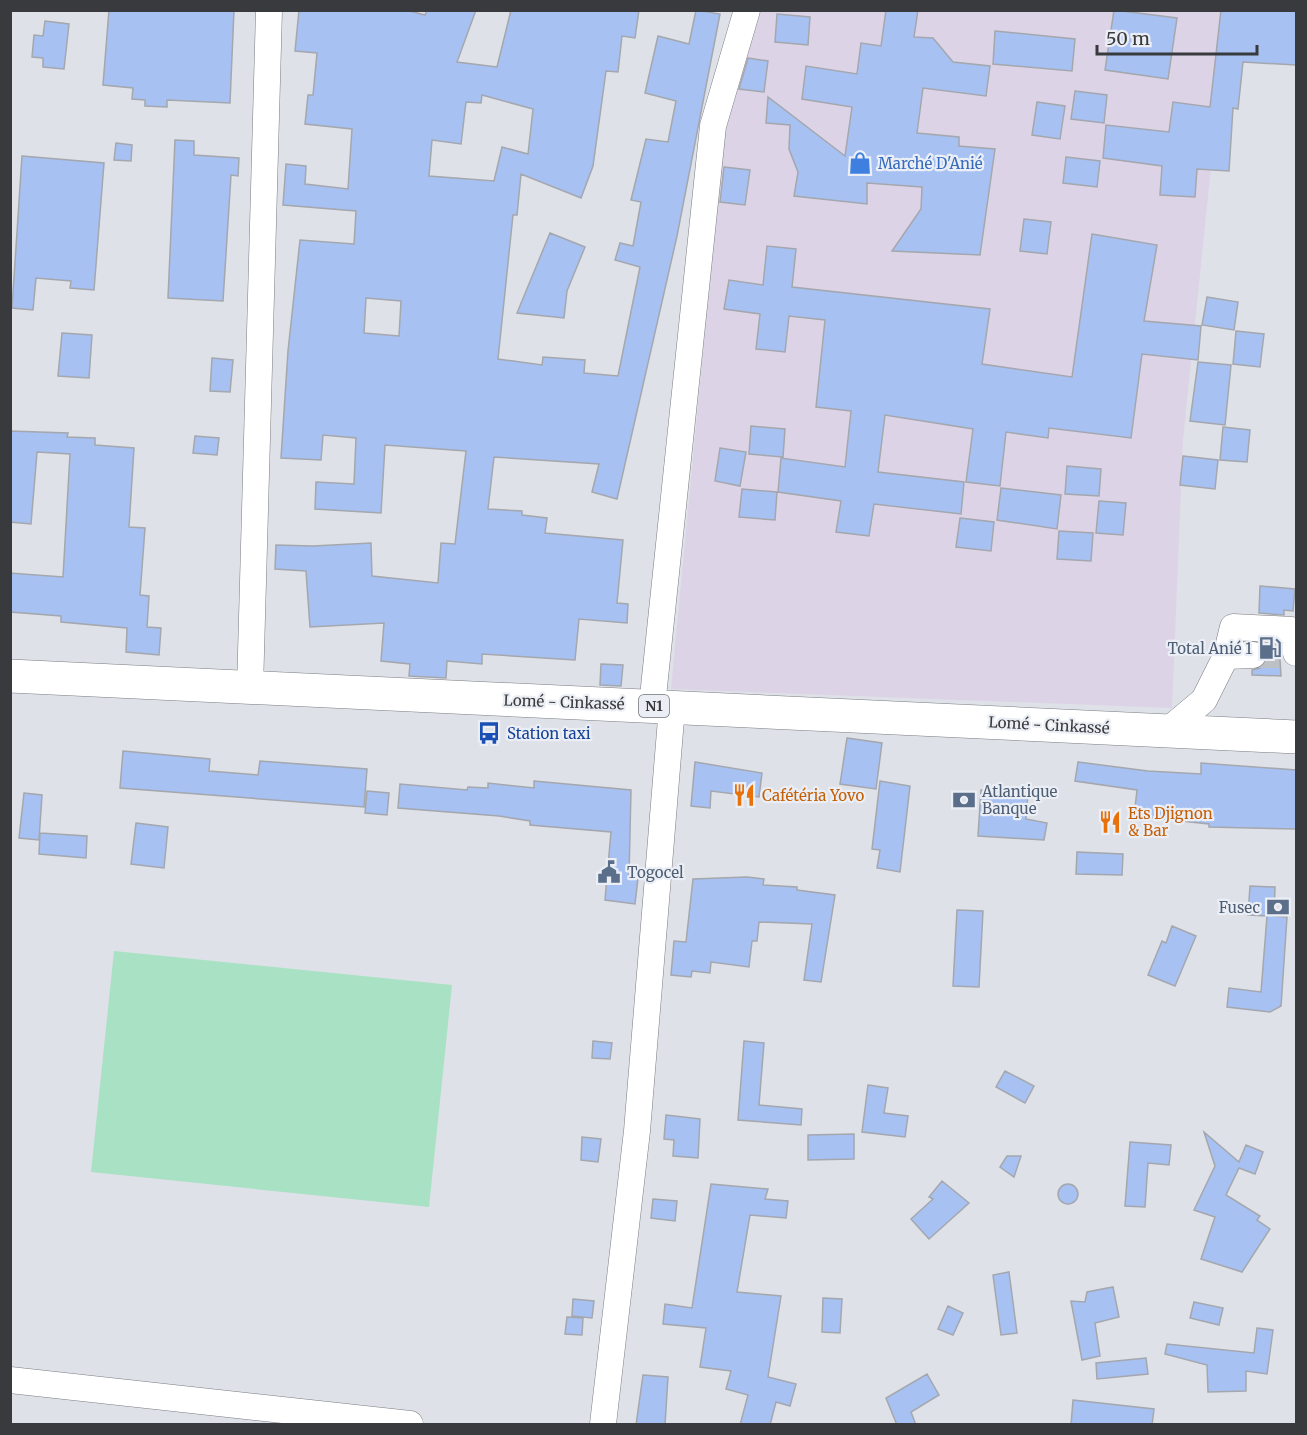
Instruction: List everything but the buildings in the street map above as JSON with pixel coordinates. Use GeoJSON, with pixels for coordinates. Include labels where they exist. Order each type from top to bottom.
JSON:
{"type":"FeatureCollection","features":[{"type":"Feature","properties":{"kind":"highway","name":"Lomé - Cinkassé"},"geometry":{"type":"LineString","coordinates":[[10,676],[1296,737]]}},
{"type":"Feature","properties":{"kind":"street"},"geometry":{"type":"LineString","coordinates":[[249,688],[269,10]]}},
{"type":"Feature","properties":{"kind":"street"},"geometry":{"type":"LineString","coordinates":[[603,1425],[637,1131],[662,706],[713,126],[747,10]]}},
{"type":"Feature","properties":{"kind":"street"},"geometry":{"type":"LineString","coordinates":[[1167,731],[1204,700],[1226,656],[1233,627],[1292,630],[1292,655]]}},
{"type":"Feature","properties":{"kind":"street"},"geometry":{"type":"LineString","coordinates":[[1226,656],[1253,655]]}},
{"type":"Feature","properties":{"kind":"street"},"geometry":{"type":"LineString","coordinates":[[10,1380],[411,1425]]}},
{"type":"Feature","properties":{"kind":"shaded area","name":"Marché D'Anié"},"geometry":{"type":"Polygon","coordinates":[[[743,11],[1227,11],[1183,440],[1172,708],[671,689],[725,121],[743,11]]]}},
{"type":"Feature","properties":{"kind":"green space"},"geometry":{"type":"Polygon","coordinates":[[[114,951],[452,985],[429,1207],[91,1172],[114,951]]]}},
{"type":"Feature","properties":{"kind":"tunnel"},"geometry":{"type":"LineString","coordinates":[[1253,655],[1282,655]]}},
{"type":"Feature","properties":{"kind":"place","name":"Marché D'Anié"},"geometry":{"type":"Point","coordinates":[860,163]}},
{"type":"Feature","properties":{"kind":"place","name":"Total Anié 1"},"geometry":{"type":"Point","coordinates":[1270,648]}},
{"type":"Feature","properties":{"kind":"place","name":"Station taxi"},"geometry":{"type":"Point","coordinates":[489,733]}},
{"type":"Feature","properties":{"kind":"place","name":"Cafétéria Yovo"},"geometry":{"type":"Point","coordinates":[744,795]}},
{"type":"Feature","properties":{"kind":"place","name":"Atlantique Banque"},"geometry":{"type":"Point","coordinates":[964,800]}},
{"type":"Feature","properties":{"kind":"place","name":"Ets Djignon & Bar"},"geometry":{"type":"Point","coordinates":[1110,822]}},
{"type":"Feature","properties":{"kind":"place","name":"Togocel"},"geometry":{"type":"Point","coordinates":[609,872]}},
{"type":"Feature","properties":{"kind":"place","name":"Fusec"},"geometry":{"type":"Point","coordinates":[1278,907]}}]}
